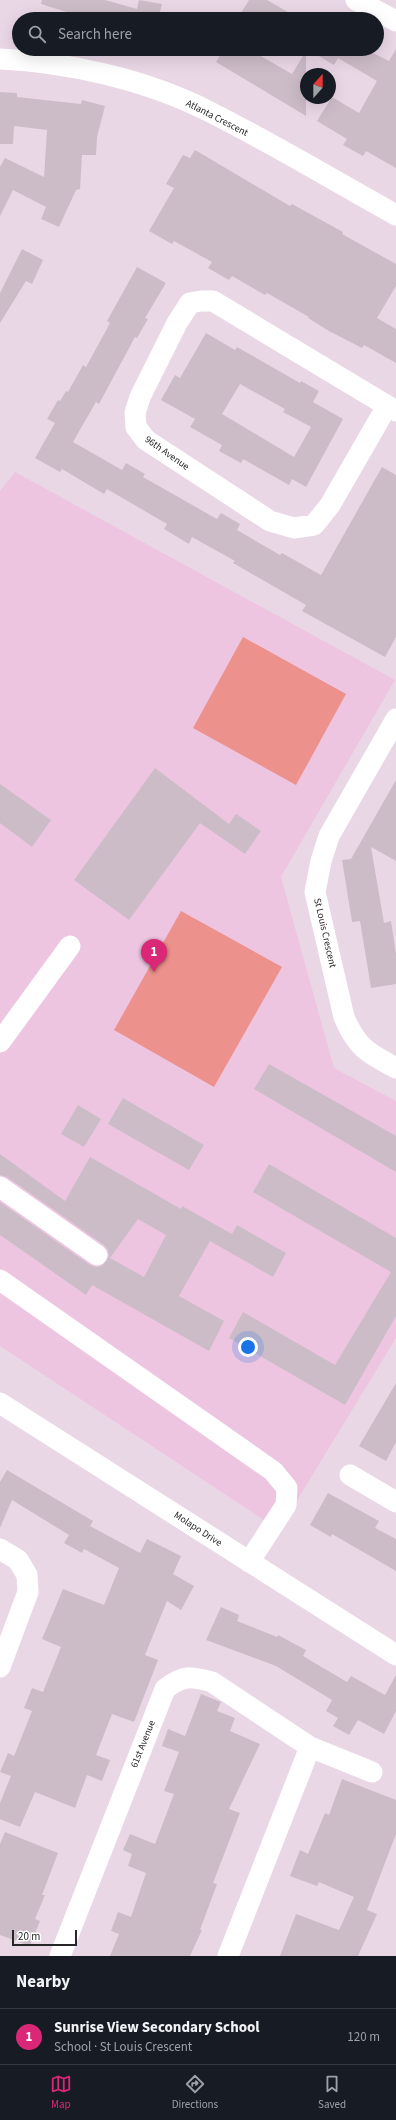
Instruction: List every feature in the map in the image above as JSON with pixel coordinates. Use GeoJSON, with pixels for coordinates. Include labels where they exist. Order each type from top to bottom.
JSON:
{"type":"FeatureCollection","features":[{"type":"Feature","properties":{"kind":"street"},"geometry":{"type":"LineString","coordinates":[[356,0],[379,12]]}},
{"type":"Feature","properties":{"kind":"street"},"geometry":{"type":"LineString","coordinates":[[384,15],[396,21]]}},
{"type":"Feature","properties":{"kind":"street","name":"Atlanta Crescent"},"geometry":{"type":"LineString","coordinates":[[0,59],[24,60],[93,72],[146,86],[207,110],[396,215]]}},
{"type":"Feature","properties":{"kind":"street","name":"96th Avenue"},"geometry":{"type":"LineString","coordinates":[[201,301],[213,302],[391,408],[330,505],[314,525],[294,528],[270,521],[146,440],[136,427],[135,413],[140,397],[177,323],[190,303],[201,301]]}},
{"type":"Feature","properties":{"kind":"street","name":"St Louis Crescent"},"geometry":{"type":"LineString","coordinates":[[396,719],[329,836],[321,861],[315,892],[344,1017],[351,1034],[366,1052],[396,1068]]}},
{"type":"Feature","properties":{"kind":"street"},"geometry":{"type":"LineString","coordinates":[[0,1042],[70,946]]}},
{"type":"Feature","properties":{"kind":"street"},"geometry":{"type":"LineString","coordinates":[[0,1187],[97,1255]]}},
{"type":"Feature","properties":{"kind":"street"},"geometry":{"type":"LineString","coordinates":[[0,1280],[273,1471],[287,1488],[286,1505],[250,1562]]}},
{"type":"Feature","properties":{"kind":"street","name":"Molapo Drive"},"geometry":{"type":"LineString","coordinates":[[0,1403],[396,1655]]}},
{"type":"Feature","properties":{"kind":"street"},"geometry":{"type":"LineString","coordinates":[[350,1475],[396,1502]]}},
{"type":"Feature","properties":{"kind":"street"},"geometry":{"type":"LineString","coordinates":[[0,1549],[18,1560],[27,1575],[28,1592],[0,1667]]}},
{"type":"Feature","properties":{"kind":"street","name":"61st Avenue"},"geometry":{"type":"LineString","coordinates":[[60,1956],[165,1689],[175,1681],[193,1677],[212,1682],[310,1747],[372,1772]]}},
{"type":"Feature","properties":{"kind":"street"},"geometry":{"type":"LineString","coordinates":[[228,1956],[310,1747]]}},
{"type":"Feature","properties":{"kind":"shaded area"},"geometry":{"type":"Polygon","coordinates":[[[15,472],[395,680],[281,877],[334,1068],[396,1101],[396,1338],[279,1530],[0,1346],[0,491],[15,472]]]}},
{"type":"Feature","properties":{"kind":"shaded area"},"geometry":{"type":"Polygon","coordinates":[[[243,637],[346,694],[296,785],[193,728],[243,637]]]}},
{"type":"Feature","properties":{"kind":"shaded area"},"geometry":{"type":"Polygon","coordinates":[[[181,911],[282,967],[214,1087],[114,1030],[181,911]]]}},
{"type":"Feature","properties":{"kind":"building"},"geometry":{"type":"Polygon","coordinates":[[[42,0],[105,0],[137,9],[139,0],[162,4],[160,12],[67,12],[41,4],[42,0]]]}},
{"type":"Feature","properties":{"kind":"building"},"geometry":{"type":"Polygon","coordinates":[[[249,0],[267,0],[288,12],[242,12],[249,0]]]}},
{"type":"Feature","properties":{"kind":"building"},"geometry":{"type":"Polygon","coordinates":[[[396,49],[396,168],[366,151],[363,156],[343,145],[347,139],[317,121],[328,104],[336,104],[336,99],[359,113],[377,81],[338,58],[334,65],[319,56],[379,56],[389,61],[396,49]]]}},
{"type":"Feature","properties":{"kind":"building"},"geometry":{"type":"Polygon","coordinates":[[[220,56],[261,56],[292,74],[303,56],[306,56],[306,68],[300,68],[300,104],[306,104],[306,116],[216,62],[220,56]]]}},
{"type":"Feature","properties":{"kind":"building"},"geometry":{"type":"Polygon","coordinates":[[[0,92],[17,93],[17,97],[81,104],[82,100],[105,106],[97,137],[96,155],[82,155],[80,189],[76,190],[59,227],[41,219],[46,207],[13,190],[0,216],[0,167],[5,158],[44,177],[47,130],[14,126],[13,144],[0,144],[0,92]]]}},
{"type":"Feature","properties":{"kind":"building"},"geometry":{"type":"Polygon","coordinates":[[[195,150],[290,206],[292,204],[343,232],[342,234],[396,264],[396,286],[377,318],[396,329],[396,363],[364,345],[362,348],[329,331],[308,318],[309,317],[267,293],[265,295],[232,276],[229,280],[208,268],[212,262],[174,241],[172,244],[149,231],[174,188],[166,184],[183,155],[190,158],[195,150]]]}},
{"type":"Feature","properties":{"kind":"building"},"geometry":{"type":"Polygon","coordinates":[[[22,249],[43,260],[32,284],[26,281],[0,323],[0,293],[22,249]]]}},
{"type":"Feature","properties":{"kind":"building"},"geometry":{"type":"Polygon","coordinates":[[[137,267],[166,283],[145,318],[148,319],[137,338],[135,337],[99,404],[96,402],[73,442],[122,470],[126,463],[145,474],[143,477],[217,519],[221,513],[240,524],[237,530],[280,555],[282,553],[321,575],[382,467],[396,475],[396,637],[385,657],[302,611],[306,605],[233,563],[235,561],[192,537],[189,544],[164,529],[167,524],[107,489],[104,494],[62,469],[60,472],[35,458],[55,423],[47,419],[58,400],[60,401],[66,391],[68,392],[83,365],[86,367],[110,323],[107,321],[137,267]]]}},
{"type":"Feature","properties":{"kind":"building"},"geometry":{"type":"Polygon","coordinates":[[[206,333],[235,350],[237,347],[300,383],[301,381],[319,391],[313,402],[343,419],[306,487],[292,479],[289,485],[243,459],[241,463],[219,451],[222,445],[190,427],[195,419],[161,400],[175,375],[180,378],[206,333]],[[240,384],[222,414],[294,457],[311,427],[283,412],[285,409],[240,384]]]}},
{"type":"Feature","properties":{"kind":"building"},"geometry":{"type":"Polygon","coordinates":[[[155,768],[229,824],[236,814],[261,831],[245,854],[200,823],[129,920],[74,880],[155,768]]]}},
{"type":"Feature","properties":{"kind":"building"},"geometry":{"type":"Polygon","coordinates":[[[396,780],[396,861],[371,847],[384,923],[391,921],[396,954],[396,984],[371,988],[360,921],[352,922],[342,860],[351,859],[396,780]]]}},
{"type":"Feature","properties":{"kind":"building"},"geometry":{"type":"Polygon","coordinates":[[[0,784],[51,820],[32,847],[0,823],[0,784]]]}},
{"type":"Feature","properties":{"kind":"building"},"geometry":{"type":"Polygon","coordinates":[[[269,1064],[396,1136],[396,1172],[254,1089],[269,1064]]]}},
{"type":"Feature","properties":{"kind":"building"},"geometry":{"type":"Polygon","coordinates":[[[123,1098],[204,1145],[189,1170],[108,1124],[123,1098]]]}},
{"type":"Feature","properties":{"kind":"building"},"geometry":{"type":"Polygon","coordinates":[[[78,1105],[101,1119],[84,1147],[61,1134],[78,1105]]]}},
{"type":"Feature","properties":{"kind":"building"},"geometry":{"type":"Polygon","coordinates":[[[0,1154],[65,1201],[90,1157],[181,1209],[182,1206],[232,1234],[237,1225],[286,1253],[273,1277],[210,1241],[179,1296],[224,1321],[209,1351],[92,1285],[86,1295],[0,1235],[0,1202],[90,1265],[96,1267],[102,1266],[109,1256],[108,1250],[104,1245],[7,1177],[0,1175],[0,1154]],[[138,1219],[110,1258],[144,1277],[166,1235],[138,1219]]]}},
{"type":"Feature","properties":{"kind":"building"},"geometry":{"type":"Polygon","coordinates":[[[269,1164],[396,1238],[396,1316],[345,1405],[229,1338],[243,1312],[335,1365],[391,1272],[253,1192],[269,1164]]]}},
{"type":"Feature","properties":{"kind":"building"},"geometry":{"type":"Polygon","coordinates":[[[396,1383],[396,1442],[386,1461],[359,1446],[396,1383]]]}},
{"type":"Feature","properties":{"kind":"building"},"geometry":{"type":"Polygon","coordinates":[[[7,1470],[93,1521],[90,1526],[140,1553],[147,1539],[181,1556],[173,1574],[194,1586],[181,1610],[167,1601],[145,1655],[158,1660],[134,1722],[112,1714],[96,1755],[110,1760],[102,1781],[87,1775],[75,1808],[35,1792],[20,1827],[0,1819],[0,1803],[11,1776],[0,1772],[8,1753],[14,1756],[32,1711],[24,1708],[32,1688],[43,1692],[61,1647],[42,1639],[63,1589],[104,1605],[119,1568],[84,1549],[82,1553],[64,1543],[69,1535],[12,1500],[0,1528],[0,1482],[7,1470]]]}},
{"type":"Feature","properties":{"kind":"building"},"geometry":{"type":"Polygon","coordinates":[[[328,1493],[379,1521],[375,1528],[396,1539],[396,1571],[332,1534],[331,1537],[310,1525],[328,1493]]]}},
{"type":"Feature","properties":{"kind":"building"},"geometry":{"type":"Polygon","coordinates":[[[221,1607],[239,1615],[237,1621],[277,1637],[278,1635],[306,1650],[303,1656],[347,1682],[351,1676],[385,1695],[396,1675],[396,1711],[384,1734],[358,1720],[349,1735],[333,1726],[338,1718],[326,1711],[332,1700],[276,1666],[206,1640],[221,1607]]]}},
{"type":"Feature","properties":{"kind":"building"},"geometry":{"type":"Polygon","coordinates":[[[201,1694],[221,1702],[217,1711],[235,1718],[230,1731],[260,1744],[229,1809],[240,1813],[213,1883],[217,1884],[200,1930],[202,1930],[190,1956],[110,1956],[119,1934],[111,1931],[118,1912],[131,1917],[146,1873],[128,1866],[132,1854],[123,1850],[130,1834],[155,1844],[174,1794],[164,1791],[179,1752],[162,1746],[168,1729],[185,1736],[201,1694]]]}},
{"type":"Feature","properties":{"kind":"building"},"geometry":{"type":"Polygon","coordinates":[[[342,1779],[396,1800],[396,1834],[367,1910],[377,1914],[358,1956],[280,1956],[296,1914],[339,1930],[354,1897],[319,1882],[317,1886],[290,1876],[300,1850],[308,1854],[325,1813],[329,1815],[342,1779]]]}},
{"type":"Feature","properties":{"kind":"building"},"geometry":{"type":"Polygon","coordinates":[[[5,1832],[58,1853],[42,1895],[45,1895],[35,1919],[40,1921],[30,1946],[0,1935],[0,1844],[5,1832]]]}},
{"type":"Feature","properties":{"kind":"place","name":"Sunrise View Secondary School"},"geometry":{"type":"Point","coordinates":[154,972]}}]}
